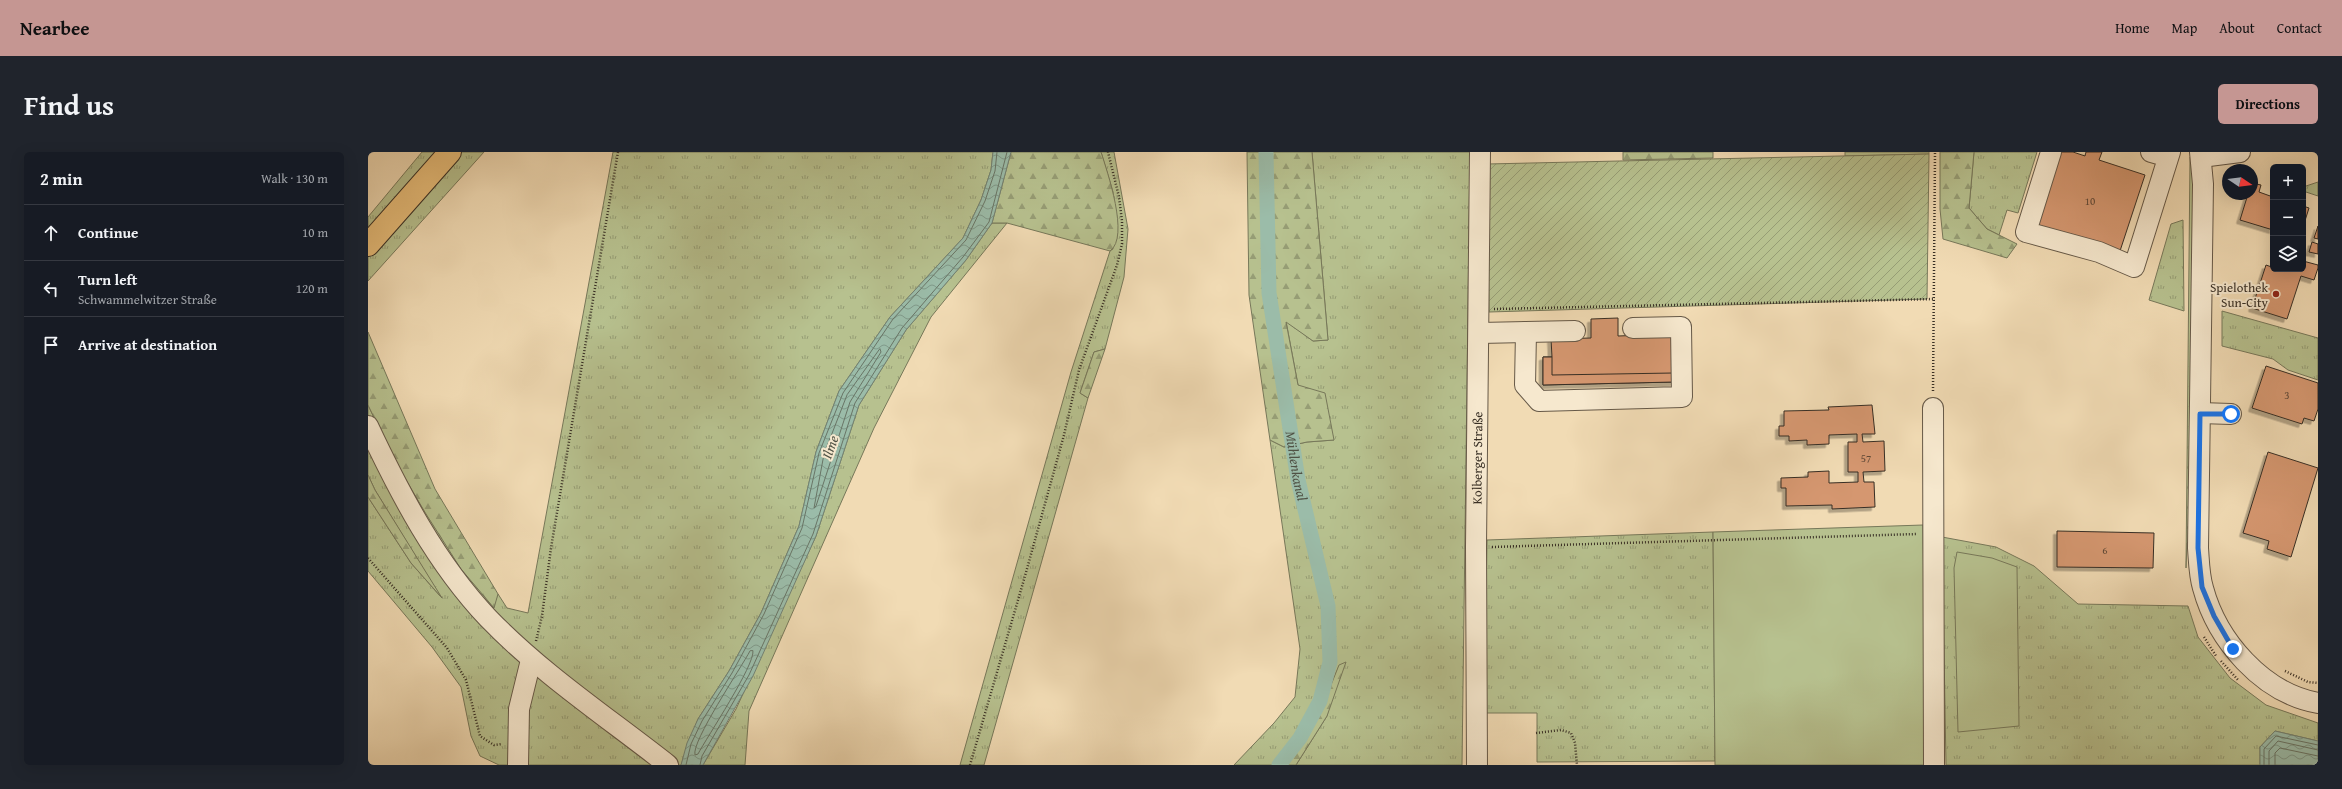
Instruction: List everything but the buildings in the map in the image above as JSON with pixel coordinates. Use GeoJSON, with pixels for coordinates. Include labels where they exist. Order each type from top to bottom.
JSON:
{"type":"FeatureCollection","features":[{"type":"Feature","properties":{"kind":"main road"},"geometry":{"type":"LineString","coordinates":[[368,245],[450,152]]}},
{"type":"Feature","properties":{"kind":"street","name":"Kolberger Straße"},"geometry":{"type":"LineString","coordinates":[[1477,765],[1476,548],[1480,333],[1480,152]]}},
{"type":"Feature","properties":{"kind":"street"},"geometry":{"type":"LineString","coordinates":[[2051,152],[2026,232],[2098,252],[2134,267],[2169,152],[2158,154],[2151,152]]}},
{"type":"Feature","properties":{"kind":"street"},"geometry":{"type":"LineString","coordinates":[[2240,152],[2201,154],[2202,184],[2198,548],[2202,587],[2214,616],[2233,649],[2261,676],[2285,691],[2318,703]]}},
{"type":"Feature","properties":{"kind":"street"},"geometry":{"type":"LineString","coordinates":[[1526,332],[1524,385],[1539,400],[1682,397],[1681,327],[1633,328]]}},
{"type":"Feature","properties":{"kind":"street"},"geometry":{"type":"LineString","coordinates":[[1480,333],[1575,331]]}},
{"type":"Feature","properties":{"kind":"street"},"geometry":{"type":"LineString","coordinates":[[1933,408],[1934,765]]}},
{"type":"Feature","properties":{"kind":"street"},"geometry":{"type":"LineString","coordinates":[[2200,414],[2231,414]]}},
{"type":"Feature","properties":{"kind":"street"},"geometry":{"type":"LineString","coordinates":[[368,426],[392,477],[435,552],[487,617],[532,660],[668,765]]}},
{"type":"Feature","properties":{"kind":"street"},"geometry":{"type":"LineString","coordinates":[[518,765],[517,743],[519,709],[532,660]]}},
{"type":"Feature","properties":{"kind":"path"},"geometry":{"type":"LineString","coordinates":[[532,660],[542,616],[551,548],[618,152]]}},
{"type":"Feature","properties":{"kind":"path"},"geometry":{"type":"LineString","coordinates":[[970,765],[1026,576],[1064,435],[1079,370],[1117,265],[1122,244],[1122,221],[1119,197],[1108,152]]}},
{"type":"Feature","properties":{"kind":"path"},"geometry":{"type":"LineString","coordinates":[[1933,408],[1935,152]]}},
{"type":"Feature","properties":{"kind":"path"},"geometry":{"type":"LineString","coordinates":[[1480,309],[1935,298]]}},
{"type":"Feature","properties":{"kind":"path"},"geometry":{"type":"LineString","coordinates":[[1476,548],[1934,534]]}},
{"type":"Feature","properties":{"kind":"path"},"geometry":{"type":"LineString","coordinates":[[368,558],[447,648],[466,680],[480,736],[494,745],[517,743]]}},
{"type":"Feature","properties":{"kind":"path"},"geometry":{"type":"LineString","coordinates":[[2282,669],[2308,682],[2318,683]]}},
{"type":"Feature","properties":{"kind":"path"},"geometry":{"type":"LineString","coordinates":[[1536,733],[1561,730],[1571,733],[1575,743],[1576,765]]}},
{"type":"Feature","properties":{"kind":"green space"},"geometry":{"type":"Polygon","coordinates":[[[422,152],[484,152],[368,281],[368,217],[422,152]]]}},
{"type":"Feature","properties":{"kind":"green space"},"geometry":{"type":"Polygon","coordinates":[[[613,152],[993,152],[991,170],[981,200],[963,238],[890,317],[839,391],[816,452],[799,526],[761,613],[729,671],[698,719],[681,765],[499,765],[480,756],[471,736],[461,687],[432,647],[368,571],[368,497],[411,563],[440,596],[375,490],[368,475],[368,405],[381,432],[424,510],[474,583],[493,607],[498,594],[507,608],[528,613],[613,152]]]}},
{"type":"Feature","properties":{"kind":"green space"},"geometry":{"type":"Polygon","coordinates":[[[1011,152],[1101,152],[1112,188],[1118,219],[1116,244],[1110,251],[1007,223],[992,223],[1011,152]]]}},
{"type":"Feature","properties":{"kind":"green space"},"geometry":{"type":"Polygon","coordinates":[[[1101,152],[1114,152],[1128,229],[1124,277],[1105,349],[1094,352],[1080,393],[1088,398],[984,765],[960,765],[1071,372],[1110,251],[1113,249],[1113,192],[1101,152]]]}},
{"type":"Feature","properties":{"kind":"green space"},"geometry":{"type":"Polygon","coordinates":[[[1247,152],[1312,152],[1328,340],[1313,341],[1286,322],[1298,385],[1325,393],[1334,440],[1307,442],[1284,447],[1270,440],[1249,295],[1247,152]]]}},
{"type":"Feature","properties":{"kind":"green space"},"geometry":{"type":"Polygon","coordinates":[[[1312,152],[1470,152],[1462,765],[1296,765],[1327,716],[1339,666],[1319,715],[1286,765],[1234,765],[1274,723],[1295,697],[1300,649],[1270,440],[1284,447],[1307,442],[1334,440],[1298,385],[1286,321],[1313,341],[1328,340],[1312,152]]]}},
{"type":"Feature","properties":{"kind":"green space"},"geometry":{"type":"Polygon","coordinates":[[[1623,152],[1713,152],[1713,158],[1623,160],[1623,152]]]}},
{"type":"Feature","properties":{"kind":"green space"},"geometry":{"type":"Polygon","coordinates":[[[1845,152],[1929,152],[1929,154],[1845,156],[1845,152]]]}},
{"type":"Feature","properties":{"kind":"green space"},"geometry":{"type":"Polygon","coordinates":[[[1940,152],[1974,152],[1969,208],[1987,229],[2017,244],[2007,258],[1943,239],[1940,209],[1940,152]]]}},
{"type":"Feature","properties":{"kind":"green space"},"geometry":{"type":"Polygon","coordinates":[[[1974,152],[2037,152],[2018,213],[2007,210],[1999,235],[1987,229],[1969,208],[1974,152]]]}},
{"type":"Feature","properties":{"kind":"green space"},"geometry":{"type":"Polygon","coordinates":[[[1929,154],[1927,299],[1489,312],[1487,164],[1929,154]]]}},
{"type":"Feature","properties":{"kind":"green space"},"geometry":{"type":"Polygon","coordinates":[[[2190,157],[2194,161],[2192,538],[2187,543],[2186,568],[2190,157]]]}},
{"type":"Feature","properties":{"kind":"green space"},"geometry":{"type":"Polygon","coordinates":[[[2318,182],[2318,196],[2306,192],[2306,186],[2318,182]]]}},
{"type":"Feature","properties":{"kind":"green space"},"geometry":{"type":"Polygon","coordinates":[[[2183,220],[2184,311],[2149,300],[2171,224],[2183,220]]]}},
{"type":"Feature","properties":{"kind":"green space"},"geometry":{"type":"Polygon","coordinates":[[[992,223],[1007,223],[931,317],[874,428],[749,711],[745,765],[703,765],[736,709],[816,536],[859,405],[906,330],[966,260],[992,223]]]}},
{"type":"Feature","properties":{"kind":"green space"},"geometry":{"type":"Polygon","coordinates":[[[2222,311],[2318,338],[2318,380],[2288,370],[2273,359],[2222,346],[2222,311]]]}},
{"type":"Feature","properties":{"kind":"green space"},"geometry":{"type":"Polygon","coordinates":[[[368,332],[435,489],[498,594],[494,608],[461,569],[426,514],[396,463],[368,405],[368,332]]]}},
{"type":"Feature","properties":{"kind":"green space"},"geometry":{"type":"Polygon","coordinates":[[[1105,349],[1088,398],[1080,393],[1094,352],[1105,349]]]}},
{"type":"Feature","properties":{"kind":"green space"},"geometry":{"type":"Polygon","coordinates":[[[368,475],[375,490],[442,598],[411,563],[368,497],[368,475]]]}},
{"type":"Feature","properties":{"kind":"green space"},"geometry":{"type":"Polygon","coordinates":[[[1923,525],[1926,765],[1715,765],[1713,532],[1923,525]]]}},
{"type":"Feature","properties":{"kind":"green space"},"geometry":{"type":"Polygon","coordinates":[[[1713,532],[1715,761],[1537,762],[1537,713],[1484,713],[1487,540],[1713,532]]]}},
{"type":"Feature","properties":{"kind":"green space"},"geometry":{"type":"Polygon","coordinates":[[[1942,537],[1996,547],[2034,566],[2078,604],[2188,606],[2198,637],[2230,678],[2266,705],[2318,723],[2318,741],[2275,731],[2260,747],[2260,765],[1946,765],[1942,537]]]}},
{"type":"Feature","properties":{"kind":"green space"},"geometry":{"type":"Polygon","coordinates":[[[1957,552],[1992,558],[2017,567],[2019,726],[1958,732],[1954,568],[1957,552]]]}},
{"type":"Feature","properties":{"kind":"green space"},"geometry":{"type":"Polygon","coordinates":[[[1346,662],[1327,716],[1296,765],[1286,765],[1319,715],[1339,665],[1346,662]]]}},
{"type":"Feature","properties":{"kind":"water","name":"Ilme"},"geometry":{"type":"Polygon","coordinates":[[[993,152],[1011,152],[992,223],[966,260],[906,330],[859,405],[816,536],[753,676],[703,765],[681,765],[687,743],[698,719],[729,671],[761,613],[799,526],[816,452],[839,391],[890,317],[963,238],[981,200],[991,170],[993,152]]]}},
{"type":"Feature","properties":{"kind":"water"},"geometry":{"type":"Polygon","coordinates":[[[2275,731],[2318,741],[2318,765],[2260,765],[2260,747],[2275,731]]]}},
{"type":"Feature","properties":{"kind":"waterway","name":"Mühlenkanal"},"geometry":{"type":"LineString","coordinates":[[1266,152],[1269,293],[1298,480],[1328,606],[1330,662],[1320,701],[1300,738],[1279,765]]}},
{"type":"Feature","properties":{"kind":"place","name":"Spielothek Sun-City"},"geometry":{"type":"Point","coordinates":[2276,294]}},
{"type":"Feature","properties":{"kind":"route"},"geometry":{"type":"LineString","coordinates":[[2231,414],[2200,414],[2198,548],[2202,587],[2214,616],[2233,649]]}}]}
